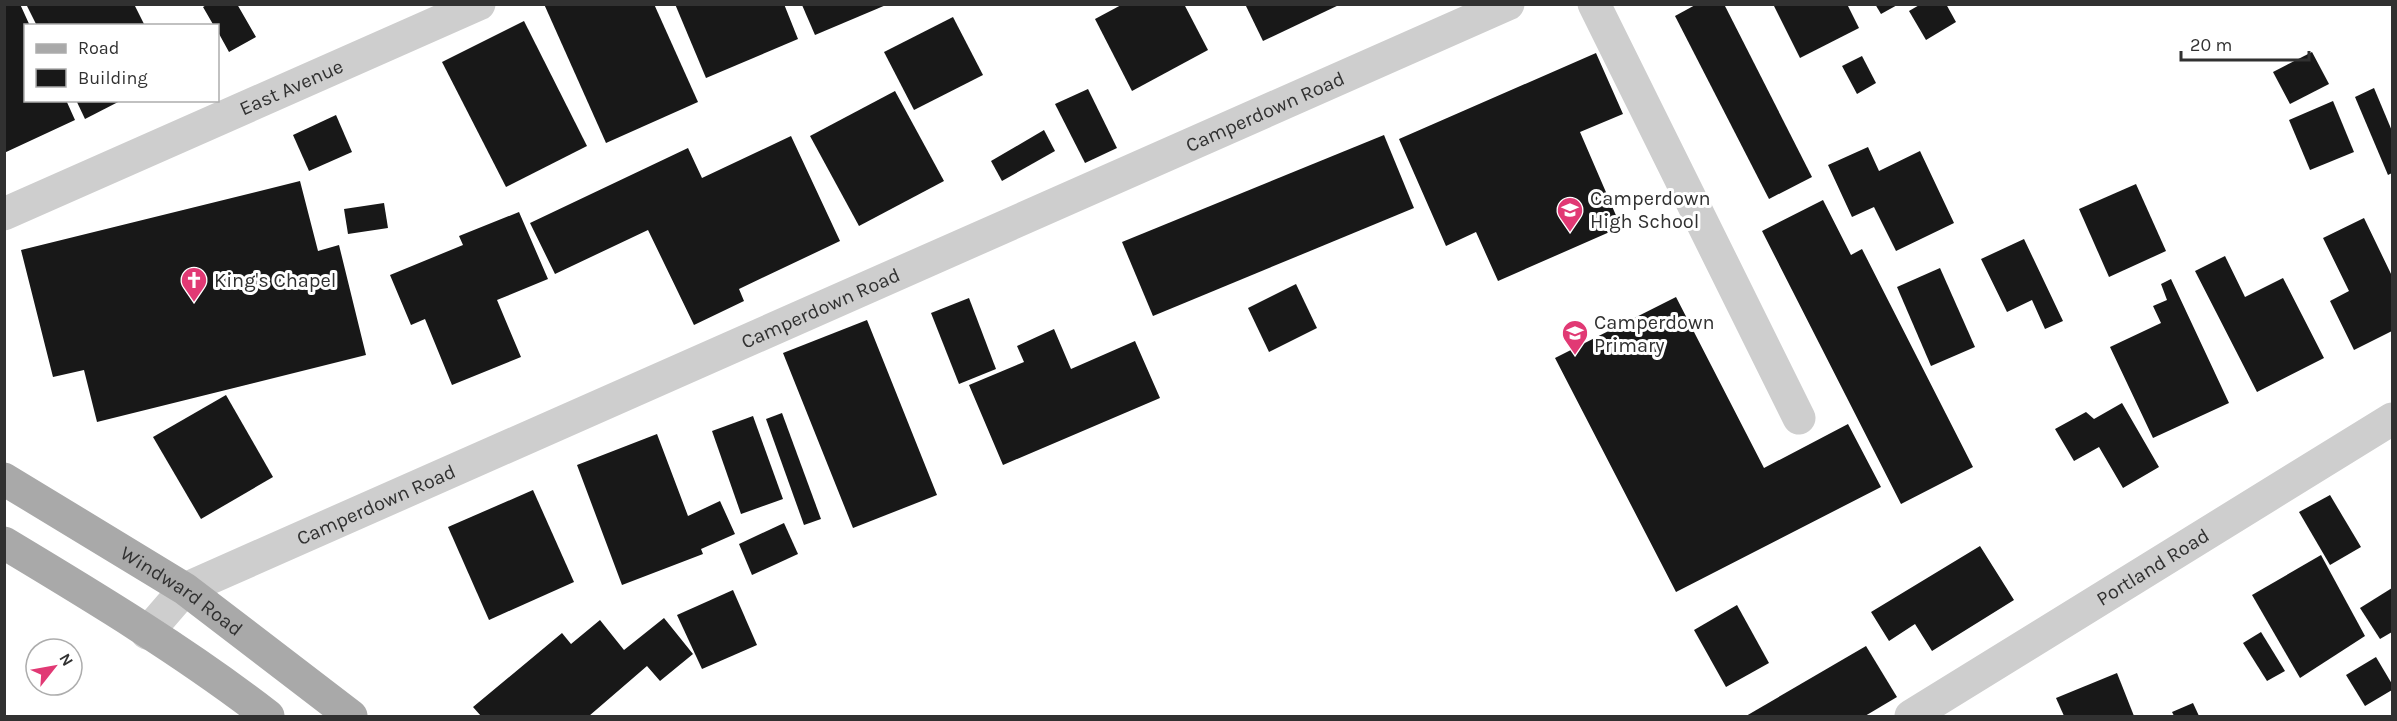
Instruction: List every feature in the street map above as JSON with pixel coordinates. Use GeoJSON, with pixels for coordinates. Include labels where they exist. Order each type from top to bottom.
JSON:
{"type":"FeatureCollection","features":[{"type":"Feature","properties":{"kind":"main road","name":"Windward Road"},"geometry":{"type":"LineString","coordinates":[[4,479],[185,590],[351,717]]}},
{"type":"Feature","properties":{"kind":"main road"},"geometry":{"type":"LineString","coordinates":[[4,543],[227,685],[268,717]]}},
{"type":"Feature","properties":{"kind":"street","name":"East Avenue"},"geometry":{"type":"LineString","coordinates":[[4,214],[479,4]]}},
{"type":"Feature","properties":{"kind":"street","name":"Camperdown Road"},"geometry":{"type":"LineString","coordinates":[[147,633],[185,590],[1508,4]]}},
{"type":"Feature","properties":{"kind":"street"},"geometry":{"type":"LineString","coordinates":[[1594,4],[1799,418]]}},
{"type":"Feature","properties":{"kind":"street","name":"Portland Road"},"geometry":{"type":"LineString","coordinates":[[1911,717],[2392,419]]}},
{"type":"Feature","properties":{"kind":"building"},"geometry":{"type":"Polygon","coordinates":[[[4,4],[20,4],[29,24],[24,24],[24,102],[67,102],[75,120],[4,153],[4,4]]]}},
{"type":"Feature","properties":{"kind":"building"},"geometry":{"type":"Polygon","coordinates":[[[26,4],[134,4],[144,24],[36,24],[26,4]]]}},
{"type":"Feature","properties":{"kind":"building"},"geometry":{"type":"Polygon","coordinates":[[[208,4],[237,4],[256,37],[229,52],[219,34],[219,24],[213,24],[203,7],[208,4]]]}},
{"type":"Feature","properties":{"kind":"building"},"geometry":{"type":"Polygon","coordinates":[[[544,4],[654,4],[698,102],[606,143],[544,4]]]}},
{"type":"Feature","properties":{"kind":"building"},"geometry":{"type":"Polygon","coordinates":[[[675,4],[784,4],[798,39],[706,78],[675,4]]]}},
{"type":"Feature","properties":{"kind":"building"},"geometry":{"type":"Polygon","coordinates":[[[1123,4],[1184,4],[1208,50],[1132,91],[1095,19],[1123,4]]]}},
{"type":"Feature","properties":{"kind":"building"},"geometry":{"type":"Polygon","coordinates":[[[1245,4],[1341,4],[1263,41],[1245,4]]]}},
{"type":"Feature","properties":{"kind":"building"},"geometry":{"type":"Polygon","coordinates":[[[1697,4],[1724,4],[1812,177],[1769,199],[1675,16],[1697,4]]]}},
{"type":"Feature","properties":{"kind":"building"},"geometry":{"type":"Polygon","coordinates":[[[1773,4],[1847,4],[1859,28],[1800,58],[1773,4]]]}},
{"type":"Feature","properties":{"kind":"building"},"geometry":{"type":"Polygon","coordinates":[[[1875,4],[1899,4],[1881,14],[1875,4]]]}},
{"type":"Feature","properties":{"kind":"building"},"geometry":{"type":"Polygon","coordinates":[[[1921,4],[1946,4],[1956,22],[1926,40],[1909,11],[1921,4]]]}},
{"type":"Feature","properties":{"kind":"building"},"geometry":{"type":"Polygon","coordinates":[[[802,5],[886,5],[815,35],[802,5]]]}},
{"type":"Feature","properties":{"kind":"building"},"geometry":{"type":"Polygon","coordinates":[[[953,17],[983,75],[914,110],[884,52],[953,17]]]}},
{"type":"Feature","properties":{"kind":"building"},"geometry":{"type":"Polygon","coordinates":[[[524,21],[587,146],[506,187],[442,62],[524,21]]]}},
{"type":"Feature","properties":{"kind":"building"},"geometry":{"type":"Polygon","coordinates":[[[2312,52],[2329,84],[2290,104],[2273,72],[2312,52]]]}},
{"type":"Feature","properties":{"kind":"building"},"geometry":{"type":"Polygon","coordinates":[[[1596,53],[1623,114],[1580,132],[1621,227],[1498,281],[1476,232],[1446,246],[1399,139],[1596,53]]]}},
{"type":"Feature","properties":{"kind":"building"},"geometry":{"type":"Polygon","coordinates":[[[1862,56],[1876,83],[1857,94],[1842,66],[1862,56]]]}},
{"type":"Feature","properties":{"kind":"building"},"geometry":{"type":"Polygon","coordinates":[[[2374,88],[2392,131],[2392,173],[2388,175],[2355,97],[2374,88]]]}},
{"type":"Feature","properties":{"kind":"building"},"geometry":{"type":"Polygon","coordinates":[[[1088,89],[1117,148],[1085,163],[1055,104],[1088,89]]]}},
{"type":"Feature","properties":{"kind":"building"},"geometry":{"type":"Polygon","coordinates":[[[895,91],[944,181],[859,226],[810,136],[895,91]]]}},
{"type":"Feature","properties":{"kind":"building"},"geometry":{"type":"Polygon","coordinates":[[[2333,101],[2354,152],[2310,170],[2289,120],[2333,101]]]}},
{"type":"Feature","properties":{"kind":"building"},"geometry":{"type":"Polygon","coordinates":[[[77,102],[118,102],[85,119],[77,102]]]}},
{"type":"Feature","properties":{"kind":"building"},"geometry":{"type":"Polygon","coordinates":[[[336,115],[352,152],[309,171],[293,135],[336,115]]]}},
{"type":"Feature","properties":{"kind":"building"},"geometry":{"type":"Polygon","coordinates":[[[1044,130],[1055,151],[1002,181],[991,161],[1044,130]]]}},
{"type":"Feature","properties":{"kind":"building"},"geometry":{"type":"Polygon","coordinates":[[[1384,135],[1414,208],[1153,316],[1122,242],[1384,135]]]}},
{"type":"Feature","properties":{"kind":"building"},"geometry":{"type":"Polygon","coordinates":[[[791,136],[840,241],[739,289],[744,301],[694,325],[648,230],[555,274],[530,223],[688,148],[702,178],[791,136]]]}},
{"type":"Feature","properties":{"kind":"building"},"geometry":{"type":"Polygon","coordinates":[[[1868,147],[1879,171],[1920,151],[1954,223],[1896,251],[1874,207],[1852,217],[1828,165],[1868,147]]]}},
{"type":"Feature","properties":{"kind":"building","name":"King's Chapel"},"geometry":{"type":"Polygon","coordinates":[[[300,181],[318,251],[339,245],[366,355],[97,422],[84,370],[53,377],[21,250],[300,181]]]}},
{"type":"Feature","properties":{"kind":"building"},"geometry":{"type":"Polygon","coordinates":[[[2136,184],[2166,251],[2109,277],[2079,209],[2136,184]]]}},
{"type":"Feature","properties":{"kind":"building"},"geometry":{"type":"Polygon","coordinates":[[[1823,200],[1851,255],[1862,249],[1973,467],[1901,504],[1762,231],[1823,200]]]}},
{"type":"Feature","properties":{"kind":"building"},"geometry":{"type":"Polygon","coordinates":[[[384,203],[388,228],[348,234],[344,209],[384,203]]]}},
{"type":"Feature","properties":{"kind":"building"},"geometry":{"type":"Polygon","coordinates":[[[519,212],[548,279],[497,300],[521,357],[452,385],[425,319],[411,325],[390,275],[463,245],[459,236],[519,212]]]}},
{"type":"Feature","properties":{"kind":"building"},"geometry":{"type":"Polygon","coordinates":[[[2364,218],[2392,276],[2392,331],[2354,350],[2330,301],[2349,291],[2323,238],[2364,218]]]}},
{"type":"Feature","properties":{"kind":"building"},"geometry":{"type":"Polygon","coordinates":[[[2024,239],[2063,321],[2045,329],[2032,300],[2007,312],[1981,259],[2024,239]]]}},
{"type":"Feature","properties":{"kind":"building"},"geometry":{"type":"Polygon","coordinates":[[[2225,256],[2245,297],[2283,278],[2324,358],[2257,392],[2195,271],[2225,256]]]}},
{"type":"Feature","properties":{"kind":"building"},"geometry":{"type":"Polygon","coordinates":[[[1940,268],[1975,347],[1931,366],[1897,287],[1940,268]]]}},
{"type":"Feature","properties":{"kind":"building"},"geometry":{"type":"Polygon","coordinates":[[[2171,279],[2229,403],[2153,438],[2110,347],[2161,323],[2153,306],[2167,300],[2161,284],[2171,279]]]}},
{"type":"Feature","properties":{"kind":"building"},"geometry":{"type":"Polygon","coordinates":[[[1296,284],[1317,328],[1269,352],[1248,308],[1296,284]]]}},
{"type":"Feature","properties":{"kind":"building"},"geometry":{"type":"Polygon","coordinates":[[[1676,297],[1764,468],[1848,424],[1881,487],[1676,592],[1555,358],[1676,297]]]}},
{"type":"Feature","properties":{"kind":"building"},"geometry":{"type":"Polygon","coordinates":[[[969,298],[996,369],[959,384],[931,313],[969,298]]]}},
{"type":"Feature","properties":{"kind":"building"},"geometry":{"type":"Polygon","coordinates":[[[867,320],[937,495],[853,528],[783,353],[867,320]]]}},
{"type":"Feature","properties":{"kind":"building"},"geometry":{"type":"Polygon","coordinates":[[[1054,329],[1071,369],[1135,341],[1160,398],[1003,465],[969,385],[1024,362],[1017,346],[1054,329]]]}},
{"type":"Feature","properties":{"kind":"building"},"geometry":{"type":"Polygon","coordinates":[[[226,395],[273,477],[201,519],[153,437],[226,395]]]}},
{"type":"Feature","properties":{"kind":"building"},"geometry":{"type":"Polygon","coordinates":[[[2122,403],[2159,467],[2123,488],[2099,447],[2074,461],[2055,429],[2086,412],[2094,419],[2122,403]]]}},
{"type":"Feature","properties":{"kind":"building"},"geometry":{"type":"Polygon","coordinates":[[[782,413],[821,519],[804,525],[766,419],[782,413]]]}},
{"type":"Feature","properties":{"kind":"building"},"geometry":{"type":"Polygon","coordinates":[[[753,416],[783,499],[741,514],[712,431],[753,416]]]}},
{"type":"Feature","properties":{"kind":"building"},"geometry":{"type":"Polygon","coordinates":[[[657,434],[688,516],[720,501],[735,534],[701,549],[703,554],[622,585],[577,465],[657,434]]]}},
{"type":"Feature","properties":{"kind":"building"},"geometry":{"type":"Polygon","coordinates":[[[533,490],[574,582],[489,620],[448,527],[533,490]]]}},
{"type":"Feature","properties":{"kind":"building"},"geometry":{"type":"Polygon","coordinates":[[[2330,495],[2361,547],[2330,565],[2299,512],[2330,495]]]}},
{"type":"Feature","properties":{"kind":"building"},"geometry":{"type":"Polygon","coordinates":[[[784,523],[798,554],[752,575],[739,544],[784,523]]]}},
{"type":"Feature","properties":{"kind":"building"},"geometry":{"type":"Polygon","coordinates":[[[1980,546],[2014,600],[1932,651],[1915,624],[1889,641],[1871,612],[1980,546]]]}},
{"type":"Feature","properties":{"kind":"building"},"geometry":{"type":"Polygon","coordinates":[[[2321,555],[2365,636],[2300,678],[2252,595],[2321,555]]]}},
{"type":"Feature","properties":{"kind":"building"},"geometry":{"type":"Polygon","coordinates":[[[2392,588],[2392,632],[2380,639],[2360,608],[2392,588]]]}},
{"type":"Feature","properties":{"kind":"building"},"geometry":{"type":"Polygon","coordinates":[[[733,590],[757,645],[702,669],[677,615],[733,590]]]}},
{"type":"Feature","properties":{"kind":"building"},"geometry":{"type":"Polygon","coordinates":[[[1737,605],[1769,663],[1726,687],[1694,630],[1737,605]]]}},
{"type":"Feature","properties":{"kind":"building"},"geometry":{"type":"Polygon","coordinates":[[[664,618],[693,654],[660,681],[647,666],[589,716],[481,716],[473,707],[562,633],[571,644],[600,620],[624,650],[664,618]]]}},
{"type":"Feature","properties":{"kind":"building"},"geometry":{"type":"Polygon","coordinates":[[[2261,632],[2285,671],[2267,681],[2243,643],[2261,632]]]}},
{"type":"Feature","properties":{"kind":"building"},"geometry":{"type":"Polygon","coordinates":[[[1866,646],[1897,697],[1865,716],[1746,716],[1866,646]]]}},
{"type":"Feature","properties":{"kind":"building"},"geometry":{"type":"Polygon","coordinates":[[[2376,657],[2392,684],[2392,690],[2365,706],[2346,675],[2376,657]]]}},
{"type":"Feature","properties":{"kind":"building"},"geometry":{"type":"Polygon","coordinates":[[[2117,673],[2134,716],[2064,716],[2056,698],[2117,673]]]}},
{"type":"Feature","properties":{"kind":"building"},"geometry":{"type":"Polygon","coordinates":[[[2193,703],[2199,716],[2174,716],[2172,712],[2193,703]]]}},
{"type":"Feature","properties":{"kind":"place","name":"Camperdown High School"},"geometry":{"type":"Point","coordinates":[1570,233]}},
{"type":"Feature","properties":{"kind":"place","name":"King's Chapel"},"geometry":{"type":"Point","coordinates":[194,303]}},
{"type":"Feature","properties":{"kind":"place","name":"Camperdown Primary"},"geometry":{"type":"Point","coordinates":[1575,356]}}]}
